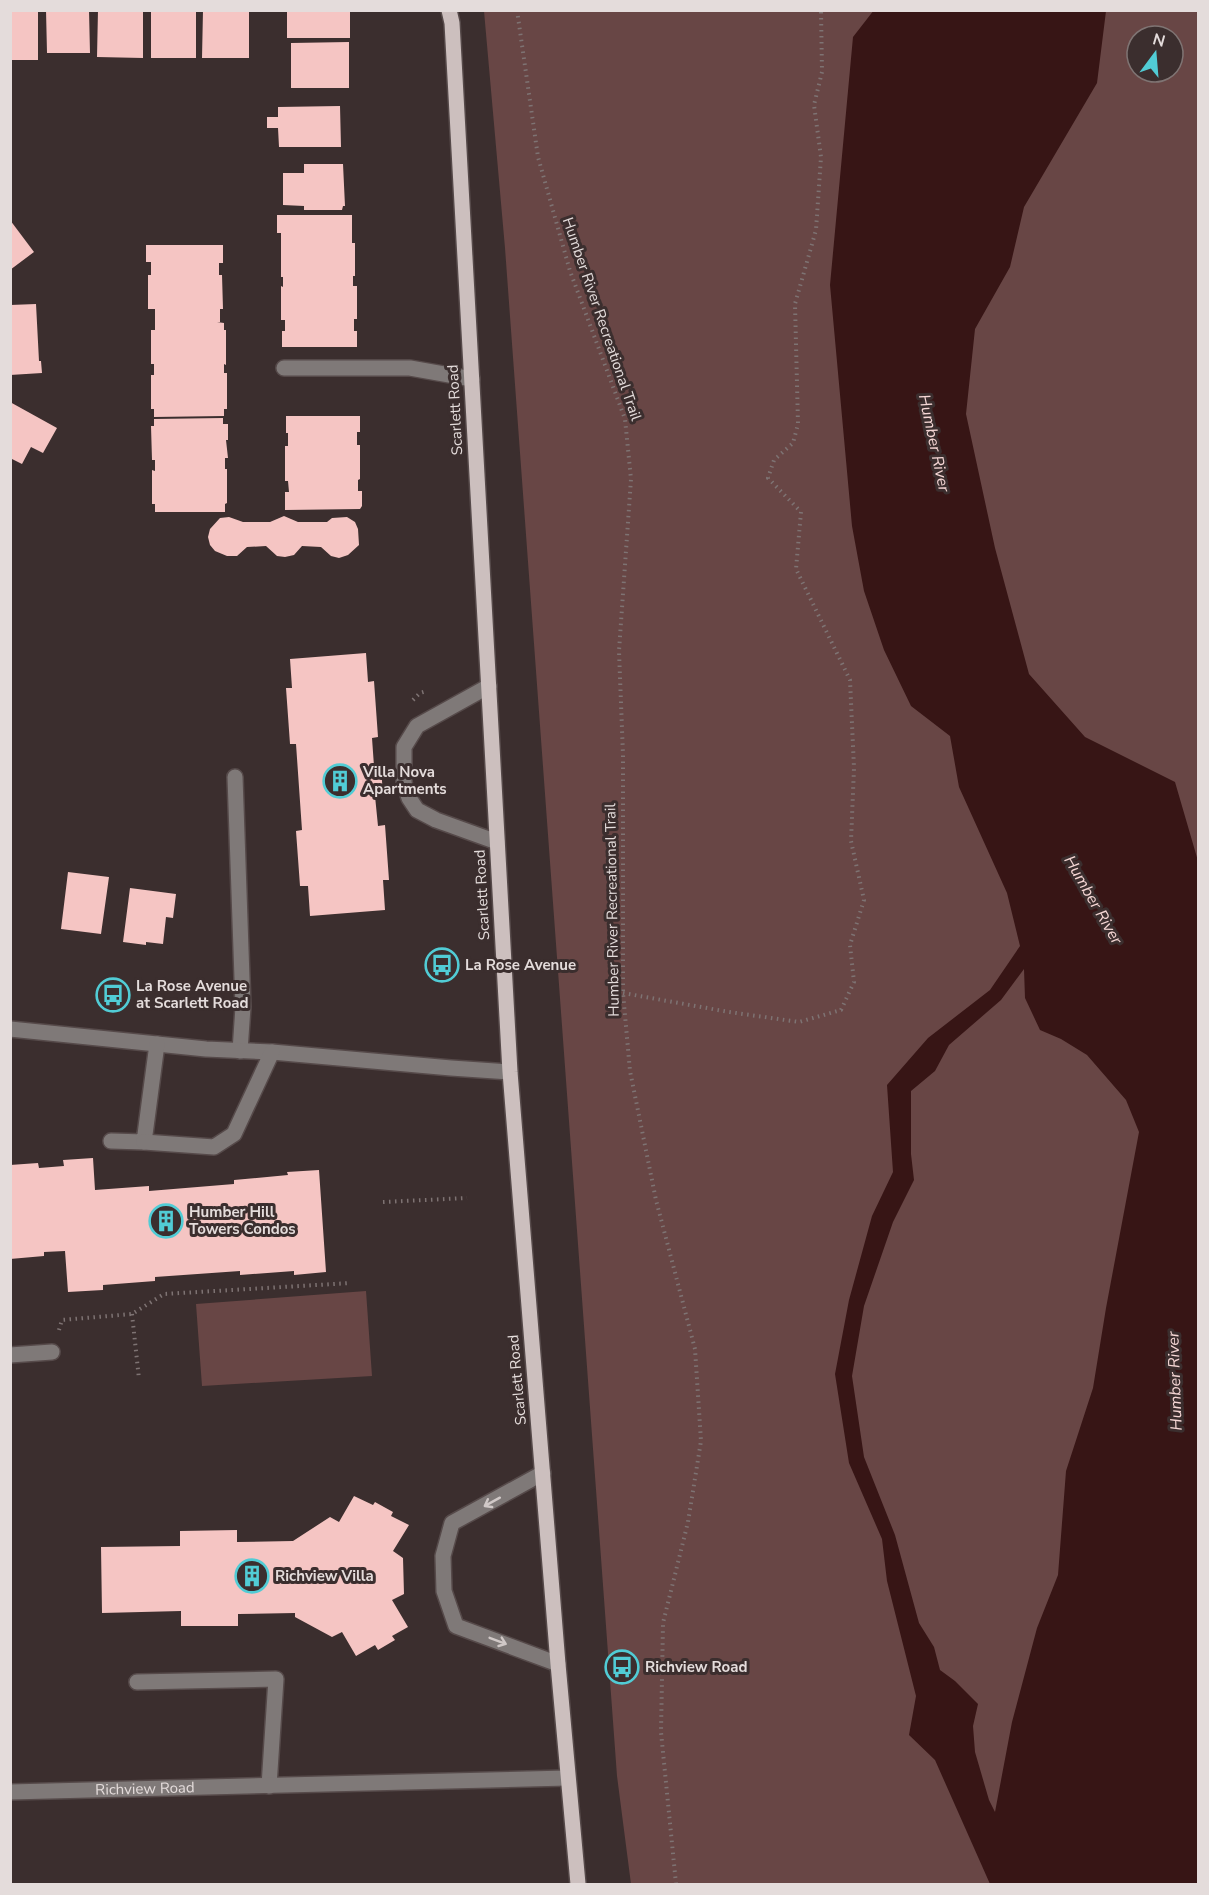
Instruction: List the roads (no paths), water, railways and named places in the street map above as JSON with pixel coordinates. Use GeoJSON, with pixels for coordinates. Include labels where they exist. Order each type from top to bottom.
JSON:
{"type":"FeatureCollection","features":[{"type":"Feature","properties":{"kind":"main road","name":"Scarlett Road"},"geometry":{"type":"LineString","coordinates":[[449,10],[452,23],[510,1072],[567,1778],[578,1884]]}},
{"type":"Feature","properties":{"kind":"street"},"geometry":{"type":"LineString","coordinates":[[284,368],[410,368],[472,379]]}},
{"type":"Feature","properties":{"kind":"street"},"geometry":{"type":"LineString","coordinates":[[489,686],[417,726],[404,747],[404,783],[409,798],[417,810],[436,820],[497,842]]}},
{"type":"Feature","properties":{"kind":"street"},"geometry":{"type":"LineString","coordinates":[[235,777],[243,1007],[240,1051]]}},
{"type":"Feature","properties":{"kind":"street"},"geometry":{"type":"LineString","coordinates":[[10,1029],[157,1044],[510,1072]]}},
{"type":"Feature","properties":{"kind":"street"},"geometry":{"type":"LineString","coordinates":[[144,1142],[157,1044]]}},
{"type":"Feature","properties":{"kind":"street"},"geometry":{"type":"LineString","coordinates":[[111,1141],[214,1147],[234,1134],[272,1052]]}},
{"type":"Feature","properties":{"kind":"street"},"geometry":{"type":"LineString","coordinates":[[10,1355],[52,1352]]}},
{"type":"Feature","properties":{"kind":"street"},"geometry":{"type":"LineString","coordinates":[[543,1473],[452,1523],[443,1556],[444,1591],[456,1626],[558,1664]]}},
{"type":"Feature","properties":{"kind":"street"},"geometry":{"type":"LineString","coordinates":[[137,1683],[276,1679],[269,1786]]}},
{"type":"Feature","properties":{"kind":"street","name":"Richview Road"},"geometry":{"type":"LineString","coordinates":[[10,1792],[567,1778]]}},
{"type":"Feature","properties":{"kind":"water","name":"Humber River"},"geometry":{"type":"Polygon","coordinates":[[[874,10],[1106,11],[1097,83],[1024,207],[1010,267],[975,329],[966,414],[995,548],[1029,674],[1085,737],[1175,782],[1198,861],[1198,1884],[990,1884],[935,1760],[909,1735],[916,1696],[887,1581],[882,1539],[849,1463],[835,1374],[849,1300],[872,1216],[893,1172],[887,1085],[928,1038],[990,990],[1020,946],[1007,893],[959,787],[950,736],[911,706],[884,650],[864,591],[852,526],[830,285],[853,37],[874,10]],[[1024,969],[1001,1000],[949,1045],[935,1071],[911,1091],[911,1154],[914,1180],[893,1222],[864,1306],[852,1376],[864,1457],[895,1535],[919,1623],[934,1647],[940,1670],[955,1681],[978,1704],[973,1726],[975,1752],[989,1800],[995,1812],[1012,1722],[1037,1628],[1058,1575],[1066,1471],[1093,1388],[1139,1132],[1126,1100],[1087,1055],[1061,1039],[1040,1030],[1025,998],[1024,969]]]}},
{"type":"Feature","properties":{"kind":"place","name":"Villa Nova Apartments"},"geometry":{"type":"Point","coordinates":[340,781]}},
{"type":"Feature","properties":{"kind":"place","name":"La Rose Avenue"},"geometry":{"type":"Point","coordinates":[442,965]}},
{"type":"Feature","properties":{"kind":"place","name":"La Rose Avenue at Scarlett Road"},"geometry":{"type":"Point","coordinates":[113,995]}},
{"type":"Feature","properties":{"kind":"place","name":"Humber Hill Towers Condos"},"geometry":{"type":"Point","coordinates":[166,1221]}},
{"type":"Feature","properties":{"kind":"place","name":"Richview Villa"},"geometry":{"type":"Point","coordinates":[252,1576]}},
{"type":"Feature","properties":{"kind":"place","name":"Richview Road"},"geometry":{"type":"Point","coordinates":[622,1667]}}]}
